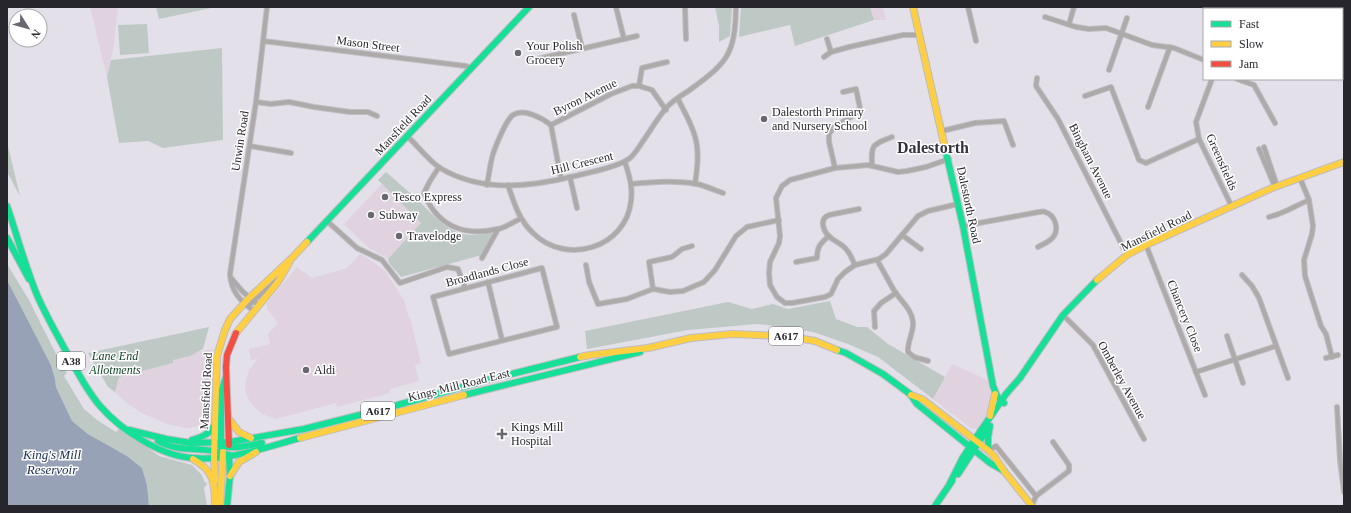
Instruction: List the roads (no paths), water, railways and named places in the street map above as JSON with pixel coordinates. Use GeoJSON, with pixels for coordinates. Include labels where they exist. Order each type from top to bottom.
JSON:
{"type":"FeatureCollection","features":[{"type":"Feature","properties":{"kind":"main road","name":"Mansfield Road"},"geometry":{"type":"LineString","coordinates":[[230,442],[226,377],[227,355],[232,341],[243,323],[254,311],[254,301],[292,258],[470,68],[530,7]]}},
{"type":"Feature","properties":{"kind":"main road","name":"Dalestorth Road"},"geometry":{"type":"LineString","coordinates":[[914,7],[949,159],[995,394]]}},
{"type":"Feature","properties":{"kind":"main road","name":"Mansfield Road"},"geometry":{"type":"LineString","coordinates":[[935,506],[950,483],[966,463],[977,440],[1063,315],[1103,274],[1127,255],[1146,245],[1276,187],[1344,162]]}},
{"type":"Feature","properties":{"kind":"main road","name":"A38"},"geometry":{"type":"LineString","coordinates":[[7,206],[37,294]]}},
{"type":"Feature","properties":{"kind":"main road","name":"A38"},"geometry":{"type":"LineString","coordinates":[[7,238],[37,294],[62,346],[95,400],[111,417],[144,442],[164,451],[192,458]]}},
{"type":"Feature","properties":{"kind":"main road","name":"Mansfield Road"},"geometry":{"type":"LineString","coordinates":[[214,443],[217,356],[225,330],[230,320],[244,303],[254,301],[282,275],[292,258]]}},
{"type":"Feature","properties":{"kind":"main road","name":"Kings Mill Road East"},"geometry":{"type":"LineString","coordinates":[[230,442],[304,429],[369,413],[491,379],[590,355],[648,348],[691,338],[732,334],[755,334],[815,341],[846,353],[883,374],[910,394],[922,399],[977,440]]}},
{"type":"Feature","properties":{"kind":"main road","name":"Kings Mill Road East"},"geometry":{"type":"LineString","coordinates":[[223,450],[264,447],[303,438],[448,399],[636,354],[648,348]]}},
{"type":"Feature","properties":{"kind":"main road"},"geometry":{"type":"LineString","coordinates":[[220,506],[223,450],[221,393],[226,377]]}},
{"type":"Feature","properties":{"kind":"main road","name":"Kings Mill Road East"},"geometry":{"type":"LineString","coordinates":[[910,394],[917,404],[972,448]]}},
{"type":"Feature","properties":{"kind":"main road"},"geometry":{"type":"LineString","coordinates":[[995,394],[998,399],[1003,402]]}},
{"type":"Feature","properties":{"kind":"main road"},"geometry":{"type":"LineString","coordinates":[[988,450],[989,423],[995,394]]}},
{"type":"Feature","properties":{"kind":"main road"},"geometry":{"type":"LineString","coordinates":[[228,419],[239,432],[251,438]]}},
{"type":"Feature","properties":{"kind":"main road"},"geometry":{"type":"LineString","coordinates":[[186,442],[204,437],[215,425]]}},
{"type":"Feature","properties":{"kind":"main road","name":"A38"},"geometry":{"type":"LineString","coordinates":[[129,430],[149,435]]}},
{"type":"Feature","properties":{"kind":"main road"},"geometry":{"type":"LineString","coordinates":[[149,435],[163,444],[174,447],[186,449],[223,450],[288,437],[303,438]]}},
{"type":"Feature","properties":{"kind":"main road","name":"A617"},"geometry":{"type":"LineString","coordinates":[[149,435],[186,442],[214,443],[223,450]]}},
{"type":"Feature","properties":{"kind":"main road","name":"A617"},"geometry":{"type":"LineString","coordinates":[[977,440],[994,456],[1032,506]]}},
{"type":"Feature","properties":{"kind":"main road","name":"A617"},"geometry":{"type":"LineString","coordinates":[[192,458],[214,458],[230,442]]}},
{"type":"Feature","properties":{"kind":"main road"},"geometry":{"type":"LineString","coordinates":[[230,476],[239,462],[264,447]]}},
{"type":"Feature","properties":{"kind":"main road","name":"A617"},"geometry":{"type":"LineString","coordinates":[[972,448],[1004,471]]}},
{"type":"Feature","properties":{"kind":"main road"},"geometry":{"type":"LineString","coordinates":[[223,450],[230,476],[227,506]]}},
{"type":"Feature","properties":{"kind":"main road"},"geometry":{"type":"LineString","coordinates":[[192,458],[206,468],[215,484]]}},
{"type":"Feature","properties":{"kind":"main road"},"geometry":{"type":"LineString","coordinates":[[214,458],[215,506]]}},
{"type":"Feature","properties":{"kind":"street","name":"Unwin Road"},"geometry":{"type":"LineString","coordinates":[[254,311],[236,295],[232,287],[230,277],[250,146],[267,7]]}},
{"type":"Feature","properties":{"kind":"street"},"geometry":{"type":"LineString","coordinates":[[616,7],[624,39]]}},
{"type":"Feature","properties":{"kind":"street"},"geometry":{"type":"LineString","coordinates":[[685,7],[686,39]]}},
{"type":"Feature","properties":{"kind":"street","name":"Hill Crescent"},"geometry":{"type":"LineString","coordinates":[[407,136],[439,167],[472,182],[487,185],[534,183],[561,179],[625,162],[634,154],[670,104],[711,75],[728,57],[733,40],[736,7]]}},
{"type":"Feature","properties":{"kind":"street"},"geometry":{"type":"LineString","coordinates":[[968,7],[976,41]]}},
{"type":"Feature","properties":{"kind":"street"},"geometry":{"type":"LineString","coordinates":[[1069,24],[1074,7]]}},
{"type":"Feature","properties":{"kind":"street"},"geometry":{"type":"LineString","coordinates":[[574,15],[582,48]]}},
{"type":"Feature","properties":{"kind":"street"},"geometry":{"type":"LineString","coordinates":[[1045,17],[1089,29],[1106,28],[1152,44],[1170,47],[1203,60]]}},
{"type":"Feature","properties":{"kind":"street"},"geometry":{"type":"LineString","coordinates":[[1109,70],[1127,18]]}},
{"type":"Feature","properties":{"kind":"street"},"geometry":{"type":"LineString","coordinates":[[824,57],[831,52],[903,35],[921,35]]}},
{"type":"Feature","properties":{"kind":"street"},"geometry":{"type":"LineString","coordinates":[[529,61],[637,36]]}},
{"type":"Feature","properties":{"kind":"street"},"geometry":{"type":"LineString","coordinates":[[827,39],[831,52]]}},
{"type":"Feature","properties":{"kind":"street","name":"Mason Street"},"geometry":{"type":"LineString","coordinates":[[263,41],[466,66],[470,68]]}},
{"type":"Feature","properties":{"kind":"street"},"geometry":{"type":"LineString","coordinates":[[1148,107],[1170,47]]}},
{"type":"Feature","properties":{"kind":"street"},"geometry":{"type":"LineString","coordinates":[[666,110],[652,90],[639,86],[642,68],[667,62]]}},
{"type":"Feature","properties":{"kind":"street","name":"Bingham Avenue"},"geometry":{"type":"LineString","coordinates":[[1037,78],[1036,86],[1058,119],[1127,255]]}},
{"type":"Feature","properties":{"kind":"street","name":"Greensfields"},"geometry":{"type":"LineString","coordinates":[[1212,80],[1196,122],[1199,139],[1232,207]]}},
{"type":"Feature","properties":{"kind":"street"},"geometry":{"type":"LineString","coordinates":[[1241,80],[1254,85],[1275,123]]}},
{"type":"Feature","properties":{"kind":"street","name":"Byron Avenue"},"geometry":{"type":"LineString","coordinates":[[551,125],[611,94],[632,86],[639,86]]}},
{"type":"Feature","properties":{"kind":"street"},"geometry":{"type":"LineString","coordinates":[[1085,96],[1111,87],[1139,160],[1146,164],[1199,139]]}},
{"type":"Feature","properties":{"kind":"street"},"geometry":{"type":"LineString","coordinates":[[835,168],[829,142],[829,134],[834,127],[856,114],[860,108],[856,89],[843,92]]}},
{"type":"Feature","properties":{"kind":"street"},"geometry":{"type":"LineString","coordinates":[[678,99],[689,122],[697,145],[698,164],[696,184]]}},
{"type":"Feature","properties":{"kind":"street"},"geometry":{"type":"LineString","coordinates":[[256,102],[271,104],[290,102],[350,112],[368,112],[377,116]]}},
{"type":"Feature","properties":{"kind":"street"},"geometry":{"type":"LineString","coordinates":[[487,185],[493,154],[508,121],[513,115],[519,113],[530,114],[541,118],[551,125],[561,179]]}},
{"type":"Feature","properties":{"kind":"street"},"geometry":{"type":"LineString","coordinates":[[942,131],[975,123],[1004,121],[1013,145]]}},
{"type":"Feature","properties":{"kind":"street"},"geometry":{"type":"LineString","coordinates":[[872,166],[873,147],[878,143],[892,137]]}},
{"type":"Feature","properties":{"kind":"street"},"geometry":{"type":"LineString","coordinates":[[250,146],[291,153]]}},
{"type":"Feature","properties":{"kind":"street"},"geometry":{"type":"LineString","coordinates":[[1261,148],[1276,187]]}},
{"type":"Feature","properties":{"kind":"street"},"geometry":{"type":"LineString","coordinates":[[949,159],[926,167],[907,171],[898,172],[872,166],[858,166],[835,168],[790,180],[782,186],[776,198],[780,236],[779,243],[770,262],[768,273],[770,285],[777,297],[785,303],[792,304],[825,297],[831,294],[838,279],[845,272],[855,266],[877,260],[886,254],[918,216],[928,211],[958,204]]}},
{"type":"Feature","properties":{"kind":"street"},"geometry":{"type":"LineString","coordinates":[[508,185],[520,219],[533,234],[546,243],[562,249],[578,251],[593,247],[606,241],[617,232],[626,219],[631,202],[631,184],[625,162]]}},
{"type":"Feature","properties":{"kind":"street"},"geometry":{"type":"LineString","coordinates":[[439,167],[424,194],[429,206],[448,225],[458,230],[474,232],[498,229],[520,219]]}},
{"type":"Feature","properties":{"kind":"street"},"geometry":{"type":"LineString","coordinates":[[570,177],[576,208]]}},
{"type":"Feature","properties":{"kind":"street"},"geometry":{"type":"LineString","coordinates":[[1300,178],[1308,200],[1313,226],[1304,260],[1305,276],[1321,326],[1326,334],[1332,357]]}},
{"type":"Feature","properties":{"kind":"street"},"geometry":{"type":"LineString","coordinates":[[631,184],[658,181],[696,184],[723,193]]}},
{"type":"Feature","properties":{"kind":"street"},"geometry":{"type":"LineString","coordinates":[[1269,217],[1279,215],[1308,200]]}},
{"type":"Feature","properties":{"kind":"street"},"geometry":{"type":"LineString","coordinates":[[855,266],[847,249],[829,236],[823,226],[823,221],[826,216],[859,209]]}},
{"type":"Feature","properties":{"kind":"street"},"geometry":{"type":"LineString","coordinates":[[963,226],[1046,212],[1052,216],[1056,230],[1052,239],[1038,247]]}},
{"type":"Feature","properties":{"kind":"street"},"geometry":{"type":"LineString","coordinates":[[586,265],[589,282],[598,304],[627,299],[654,289],[670,292],[683,291],[704,282],[715,270],[729,245],[739,232],[747,226],[779,220]]}},
{"type":"Feature","properties":{"kind":"street"},"geometry":{"type":"LineString","coordinates":[[327,221],[357,248],[382,260],[400,283],[447,267],[458,269],[465,288]]}},
{"type":"Feature","properties":{"kind":"street"},"geometry":{"type":"LineString","coordinates":[[482,258],[498,229]]}},
{"type":"Feature","properties":{"kind":"street"},"geometry":{"type":"LineString","coordinates":[[902,235],[921,249]]}},
{"type":"Feature","properties":{"kind":"street"},"geometry":{"type":"LineString","coordinates":[[796,262],[818,258],[817,250],[829,236]]}},
{"type":"Feature","properties":{"kind":"street","name":"Chancery Close"},"geometry":{"type":"LineString","coordinates":[[1146,245],[1205,395]]}},
{"type":"Feature","properties":{"kind":"street"},"geometry":{"type":"LineString","coordinates":[[654,289],[649,262],[672,257],[682,249],[692,246]]}},
{"type":"Feature","properties":{"kind":"street"},"geometry":{"type":"LineString","coordinates":[[877,260],[896,293],[910,312],[913,321],[908,352],[914,357],[928,361]]}},
{"type":"Feature","properties":{"kind":"street","name":"Broadlands Close"},"geometry":{"type":"LineString","coordinates":[[542,268],[557,327],[448,354],[432,297],[488,282],[542,268]]}},
{"type":"Feature","properties":{"kind":"street"},"geometry":{"type":"LineString","coordinates":[[1242,275],[1252,286],[1259,298],[1288,378]]}},
{"type":"Feature","properties":{"kind":"street"},"geometry":{"type":"LineString","coordinates":[[230,277],[242,291],[254,301]]}},
{"type":"Feature","properties":{"kind":"street"},"geometry":{"type":"LineString","coordinates":[[488,282],[502,340]]}},
{"type":"Feature","properties":{"kind":"street"},"geometry":{"type":"LineString","coordinates":[[875,327],[874,311],[881,303],[896,293]]}},
{"type":"Feature","properties":{"kind":"street","name":"Omberley Avenue"},"geometry":{"type":"LineString","coordinates":[[1063,315],[1093,345],[1144,439]]}},
{"type":"Feature","properties":{"kind":"street"},"geometry":{"type":"LineString","coordinates":[[1227,336],[1243,383]]}},
{"type":"Feature","properties":{"kind":"street"},"geometry":{"type":"LineString","coordinates":[[1196,372],[1276,346]]}},
{"type":"Feature","properties":{"kind":"street"},"geometry":{"type":"LineString","coordinates":[[1326,358],[1338,355]]}},
{"type":"Feature","properties":{"kind":"street"},"geometry":{"type":"LineString","coordinates":[[1337,407],[1344,492]]}},
{"type":"Feature","properties":{"kind":"street"},"geometry":{"type":"LineString","coordinates":[[1032,506],[1036,496],[1069,471],[1069,465],[1053,442]]}},
{"type":"Feature","properties":{"kind":"street"},"geometry":{"type":"LineString","coordinates":[[988,450],[996,446],[1036,496]]}},
{"type":"Feature","properties":{"kind":"water","name":"King's Mill Reservoir"},"geometry":{"type":"Polygon","coordinates":[[[7,280],[51,365],[56,387],[72,421],[88,434],[127,456],[142,468],[147,485],[149,506],[7,506],[7,280]]]}},
{"type":"Feature","properties":{"kind":"place","name":"Your Polish Grocery"},"geometry":{"type":"Point","coordinates":[518,53]}},
{"type":"Feature","properties":{"kind":"place","name":"Dalestorth Primary and Nursery School"},"geometry":{"type":"Point","coordinates":[764,119]}},
{"type":"Feature","properties":{"kind":"place","name":"Tesco Express"},"geometry":{"type":"Point","coordinates":[385,197]}},
{"type":"Feature","properties":{"kind":"place","name":"Subway"},"geometry":{"type":"Point","coordinates":[371,215]}},
{"type":"Feature","properties":{"kind":"place","name":"Travelodge"},"geometry":{"type":"Point","coordinates":[399,236]}},
{"type":"Feature","properties":{"kind":"place","name":"Aldi"},"geometry":{"type":"Point","coordinates":[306,370]}},
{"type":"Feature","properties":{"kind":"place","name":"Kings Mill Hospital"},"geometry":{"type":"Point","coordinates":[502,434]}},
{"type":"Feature","properties":{"kind":"district","name":"Dalestorth"},"geometry":{"type":"Point","coordinates":[933,147]}},
{"type":"Feature","properties":{"kind":"park label","name":"Lane End Allotments"},"geometry":{"type":"Point","coordinates":[115,363]}}]}
